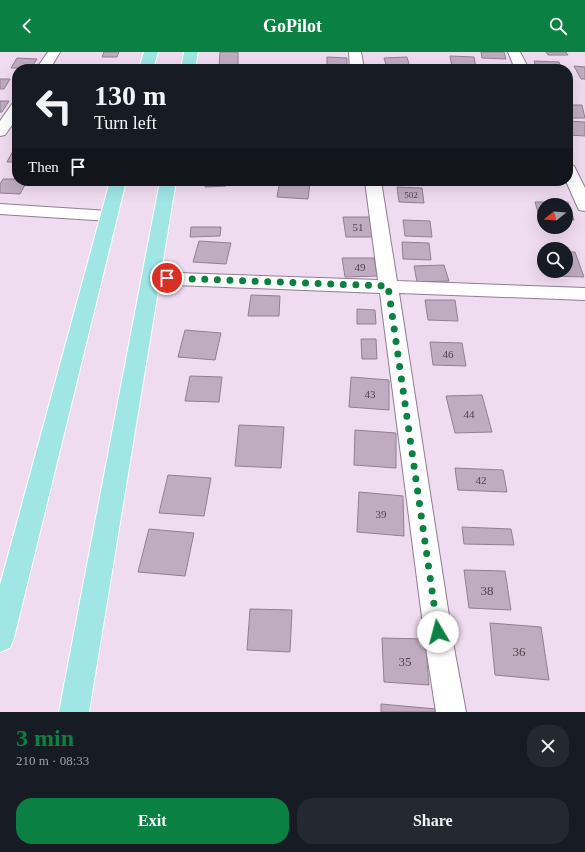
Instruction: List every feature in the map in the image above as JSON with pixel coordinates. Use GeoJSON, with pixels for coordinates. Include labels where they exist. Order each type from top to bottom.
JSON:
{"type":"FeatureCollection","features":[{"type":"Feature","properties":{"kind":"main road"},"geometry":{"type":"LineString","coordinates":[[147,64],[151,52]]}},
{"type":"Feature","properties":{"kind":"main road"},"geometry":{"type":"LineString","coordinates":[[189,64],[191,52]]}},
{"type":"Feature","properties":{"kind":"main road"},"geometry":{"type":"LineString","coordinates":[[0,638],[117,186]]}},
{"type":"Feature","properties":{"kind":"main road"},"geometry":{"type":"LineString","coordinates":[[74,712],[167,186]]}},
{"type":"Feature","properties":{"kind":"street"},"geometry":{"type":"LineString","coordinates":[[46,64],[54,52]]}},
{"type":"Feature","properties":{"kind":"street"},"geometry":{"type":"LineString","coordinates":[[355,52],[356,64]]}},
{"type":"Feature","properties":{"kind":"street"},"geometry":{"type":"LineString","coordinates":[[514,52],[520,64]]}},
{"type":"Feature","properties":{"kind":"street"},"geometry":{"type":"LineString","coordinates":[[0,132],[12,114]]}},
{"type":"Feature","properties":{"kind":"street"},"geometry":{"type":"LineString","coordinates":[[573,180],[585,206]]}},
{"type":"Feature","properties":{"kind":"street"},"geometry":{"type":"LineString","coordinates":[[374,186],[440,648],[451,712]]}},
{"type":"Feature","properties":{"kind":"street"},"geometry":{"type":"LineString","coordinates":[[0,209],[108,216]]}},
{"type":"Feature","properties":{"kind":"street"},"geometry":{"type":"LineString","coordinates":[[151,278],[585,294]]}},
{"type":"Feature","properties":{"kind":"building"},"geometry":{"type":"Polygon","coordinates":[[[104,52],[119,52],[117,57],[102,57],[104,52]]]}},
{"type":"Feature","properties":{"kind":"building"},"geometry":{"type":"Polygon","coordinates":[[[220,52],[238,52],[238,64],[219,64],[220,52]]]}},
{"type":"Feature","properties":{"kind":"building"},"geometry":{"type":"Polygon","coordinates":[[[481,52],[504,52],[506,59],[482,58],[481,52]]]}},
{"type":"Feature","properties":{"kind":"building"},"geometry":{"type":"Polygon","coordinates":[[[546,52],[566,52],[568,55],[548,55],[546,52]]]}},
{"type":"Feature","properties":{"kind":"building"},"geometry":{"type":"Polygon","coordinates":[[[450,56],[474,57],[475,64],[451,64],[450,56]]]}},
{"type":"Feature","properties":{"kind":"building"},"geometry":{"type":"Polygon","coordinates":[[[327,57],[347,58],[347,64],[327,64],[327,57]]]}},
{"type":"Feature","properties":{"kind":"building"},"geometry":{"type":"Polygon","coordinates":[[[407,57],[409,64],[386,64],[384,58],[407,57]]]}},
{"type":"Feature","properties":{"kind":"building"},"geometry":{"type":"Polygon","coordinates":[[[17,58],[37,59],[34,64],[13,64],[17,58]]]}},
{"type":"Feature","properties":{"kind":"building"},"geometry":{"type":"Polygon","coordinates":[[[534,61],[559,62],[560,64],[535,64],[534,61]]]}},
{"type":"Feature","properties":{"kind":"building"},"geometry":{"type":"Polygon","coordinates":[[[574,66],[585,67],[585,79],[581,79],[574,66]]]}},
{"type":"Feature","properties":{"kind":"building"},"geometry":{"type":"Polygon","coordinates":[[[0,79],[10,79],[4,89],[0,89],[0,79]]]}},
{"type":"Feature","properties":{"kind":"building"},"geometry":{"type":"Polygon","coordinates":[[[0,101],[9,101],[2,112],[0,112],[0,101]]]}},
{"type":"Feature","properties":{"kind":"building"},"geometry":{"type":"Polygon","coordinates":[[[573,105],[582,105],[585,118],[573,118],[573,105]]]}},
{"type":"Feature","properties":{"kind":"building"},"geometry":{"type":"Polygon","coordinates":[[[573,121],[585,122],[585,136],[573,135],[573,121]]]}},
{"type":"Feature","properties":{"kind":"building"},"geometry":{"type":"Polygon","coordinates":[[[12,153],[12,162],[7,162],[12,153]]]}},
{"type":"Feature","properties":{"kind":"building"},"geometry":{"type":"Polygon","coordinates":[[[3,179],[12,179],[12,186],[24,186],[20,194],[0,193],[0,184],[3,179]]]}},
{"type":"Feature","properties":{"kind":"building"},"geometry":{"type":"Polygon","coordinates":[[[205,186],[226,186],[205,187],[205,186]]]}},
{"type":"Feature","properties":{"kind":"building"},"geometry":{"type":"Polygon","coordinates":[[[279,186],[310,186],[308,199],[277,197],[279,186]]]}},
{"type":"Feature","properties":{"kind":"building"},"geometry":{"type":"Polygon","coordinates":[[[397,187],[422,188],[424,203],[399,202],[397,187]]]}},
{"type":"Feature","properties":{"kind":"building"},"geometry":{"type":"Polygon","coordinates":[[[343,217],[370,217],[373,237],[346,237],[343,217]]]}},
{"type":"Feature","properties":{"kind":"building"},"geometry":{"type":"Polygon","coordinates":[[[403,220],[430,221],[432,237],[405,236],[403,220]]]}},
{"type":"Feature","properties":{"kind":"building"},"geometry":{"type":"Polygon","coordinates":[[[191,227],[221,227],[220,236],[190,237],[191,227]]]}},
{"type":"Feature","properties":{"kind":"building"},"geometry":{"type":"Polygon","coordinates":[[[199,241],[231,243],[226,264],[193,262],[199,241]]]}},
{"type":"Feature","properties":{"kind":"building"},"geometry":{"type":"Polygon","coordinates":[[[402,242],[429,243],[431,260],[403,259],[402,242]]]}},
{"type":"Feature","properties":{"kind":"building"},"geometry":{"type":"Polygon","coordinates":[[[573,252],[575,252],[584,277],[573,277],[573,252]]]}},
{"type":"Feature","properties":{"kind":"building"},"geometry":{"type":"Polygon","coordinates":[[[342,258],[374,258],[377,276],[345,277],[342,258]]]}},
{"type":"Feature","properties":{"kind":"building"},"geometry":{"type":"Polygon","coordinates":[[[444,265],[449,281],[417,282],[414,266],[444,265]]]}},
{"type":"Feature","properties":{"kind":"building"},"geometry":{"type":"Polygon","coordinates":[[[251,295],[280,296],[279,316],[248,316],[251,295]]]}},
{"type":"Feature","properties":{"kind":"building"},"geometry":{"type":"Polygon","coordinates":[[[425,300],[455,300],[458,321],[428,320],[425,300]]]}},
{"type":"Feature","properties":{"kind":"building"},"geometry":{"type":"Polygon","coordinates":[[[357,309],[375,310],[376,324],[357,324],[357,309]]]}},
{"type":"Feature","properties":{"kind":"building"},"geometry":{"type":"Polygon","coordinates":[[[185,330],[221,333],[215,360],[178,357],[185,330]]]}},
{"type":"Feature","properties":{"kind":"building"},"geometry":{"type":"Polygon","coordinates":[[[361,339],[376,339],[377,359],[362,359],[361,339]]]}},
{"type":"Feature","properties":{"kind":"building"},"geometry":{"type":"Polygon","coordinates":[[[430,342],[462,343],[466,366],[433,365],[430,342]]]}},
{"type":"Feature","properties":{"kind":"building"},"geometry":{"type":"Polygon","coordinates":[[[190,376],[222,377],[219,402],[185,401],[190,376]]]}},
{"type":"Feature","properties":{"kind":"building"},"geometry":{"type":"Polygon","coordinates":[[[351,377],[389,380],[389,410],[349,407],[351,377]]]}},
{"type":"Feature","properties":{"kind":"building"},"geometry":{"type":"Polygon","coordinates":[[[482,395],[492,432],[455,433],[446,396],[482,395]]]}},
{"type":"Feature","properties":{"kind":"building"},"geometry":{"type":"Polygon","coordinates":[[[239,425],[284,427],[281,468],[235,466],[239,425]]]}},
{"type":"Feature","properties":{"kind":"building"},"geometry":{"type":"Polygon","coordinates":[[[355,430],[396,433],[396,468],[354,465],[355,430]]]}},
{"type":"Feature","properties":{"kind":"building"},"geometry":{"type":"Polygon","coordinates":[[[455,468],[503,470],[507,492],[458,490],[455,468]]]}},
{"type":"Feature","properties":{"kind":"building"},"geometry":{"type":"Polygon","coordinates":[[[168,475],[211,478],[204,516],[159,513],[168,475]]]}},
{"type":"Feature","properties":{"kind":"building"},"geometry":{"type":"Polygon","coordinates":[[[359,492],[403,496],[404,536],[357,532],[359,492]]]}},
{"type":"Feature","properties":{"kind":"building"},"geometry":{"type":"Polygon","coordinates":[[[462,527],[511,529],[514,545],[464,544],[462,527]]]}},
{"type":"Feature","properties":{"kind":"building"},"geometry":{"type":"Polygon","coordinates":[[[149,529],[194,533],[185,576],[138,572],[149,529]]]}},
{"type":"Feature","properties":{"kind":"building"},"geometry":{"type":"Polygon","coordinates":[[[464,570],[505,571],[511,610],[469,608],[464,570]]]}},
{"type":"Feature","properties":{"kind":"building"},"geometry":{"type":"Polygon","coordinates":[[[250,609],[292,610],[290,652],[247,650],[250,609]]]}},
{"type":"Feature","properties":{"kind":"building"},"geometry":{"type":"Polygon","coordinates":[[[490,623],[541,627],[549,680],[495,675],[490,623]]]}},
{"type":"Feature","properties":{"kind":"building"},"geometry":{"type":"Polygon","coordinates":[[[382,638],[425,639],[429,685],[384,682],[382,638]]]}},
{"type":"Feature","properties":{"kind":"building"},"geometry":{"type":"Polygon","coordinates":[[[381,704],[436,709],[436,712],[381,712],[381,704]]]}},
{"type":"Feature","properties":{"kind":"route"},"geometry":{"type":"LineString","coordinates":[[167,278],[388,286],[438,632]]}}]}
